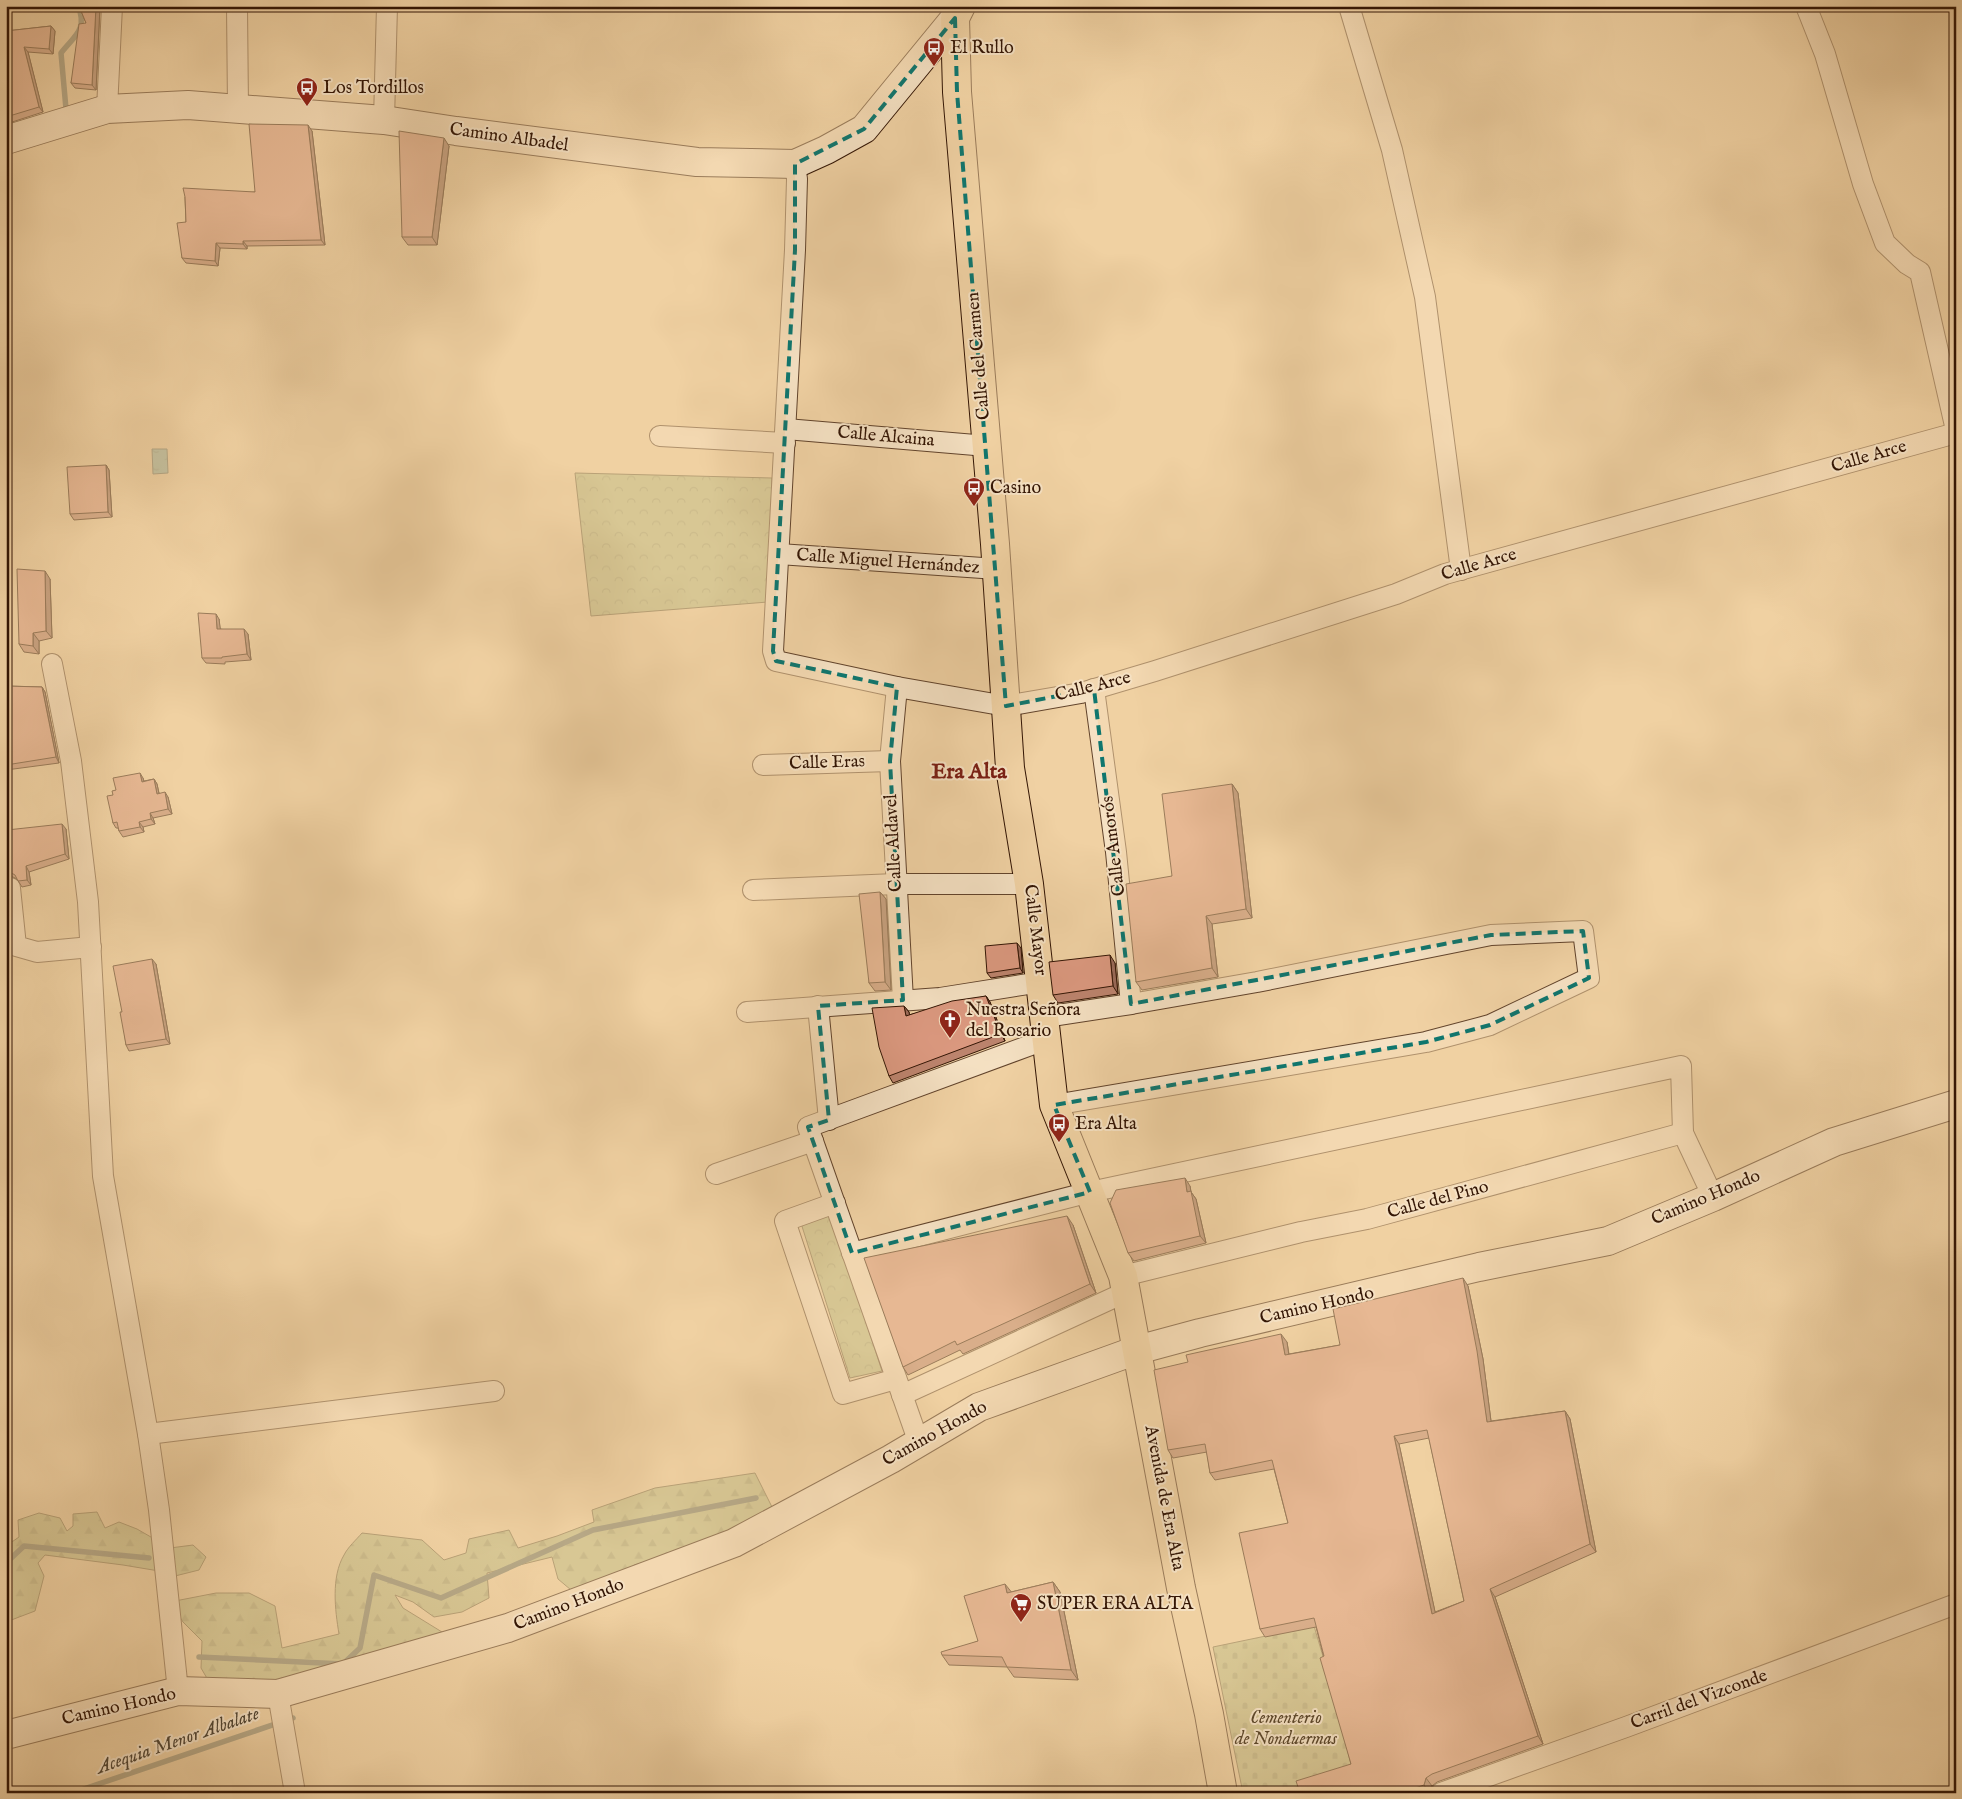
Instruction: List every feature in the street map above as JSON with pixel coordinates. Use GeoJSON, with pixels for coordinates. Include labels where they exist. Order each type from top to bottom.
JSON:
{"type":"FeatureCollection","features":[{"type":"Feature","properties":{"kind":"main road","name":"Camino Albadel"},"geometry":{"type":"LineString","coordinates":[[6,140],[107,109],[188,105],[384,120],[697,162],[795,164],[826,150],[864,129],[958,12]]}},
{"type":"Feature","properties":{"kind":"main road","name":"Calle del Carmen"},"geometry":{"type":"LineString","coordinates":[[958,12],[957,92],[997,569],[1006,706]]}},
{"type":"Feature","properties":{"kind":"main road","name":"Calle Mayor"},"geometry":{"type":"LineString","coordinates":[[1006,706],[1010,768],[1029,884],[1054,1105],[1090,1192],[1124,1284],[1138,1350]]}},
{"type":"Feature","properties":{"kind":"main road","name":"Camino Hondo"},"geometry":{"type":"LineString","coordinates":[[6,1735],[178,1691],[281,1712],[734,1543],[979,1407],[1138,1350],[1200,1333],[1479,1267],[1608,1241],[1713,1197],[1834,1142],[1956,1104]]}},
{"type":"Feature","properties":{"kind":"main road","name":"Avenida de Era Alta"},"geometry":{"type":"LineString","coordinates":[[1138,1350],[1181,1588],[1210,1714],[1224,1793]]}},
{"type":"Feature","properties":{"kind":"street"},"geometry":{"type":"LineString","coordinates":[[107,109],[112,6]]}},
{"type":"Feature","properties":{"kind":"street"},"geometry":{"type":"LineString","coordinates":[[237,6],[238,109]]}},
{"type":"Feature","properties":{"kind":"street"},"geometry":{"type":"LineString","coordinates":[[384,120],[387,6]]}},
{"type":"Feature","properties":{"kind":"street"},"geometry":{"type":"LineString","coordinates":[[1349,6],[1392,150],[1425,297],[1461,570]]}},
{"type":"Feature","properties":{"kind":"street"},"geometry":{"type":"LineString","coordinates":[[1806,6],[1825,54],[1863,184],[1885,243],[1907,264],[1920,272],[1956,432]]}},
{"type":"Feature","properties":{"kind":"street"},"geometry":{"type":"LineString","coordinates":[[795,164],[795,250],[773,651],[776,661],[897,688],[1006,706]]}},
{"type":"Feature","properties":{"kind":"street","name":"Calle Arce"},"geometry":{"type":"LineString","coordinates":[[1006,706],[1094,689],[1155,672],[1396,594],[1445,574],[1956,432]]}},
{"type":"Feature","properties":{"kind":"street","name":"Calle Alcaina"},"geometry":{"type":"LineString","coordinates":[[660,436],[785,436],[987,446]]}},
{"type":"Feature","properties":{"kind":"street","name":"Calle Miguel Hernández"},"geometry":{"type":"LineString","coordinates":[[779,554],[997,569]]}},
{"type":"Feature","properties":{"kind":"street"},"geometry":{"type":"LineString","coordinates":[[52,664],[71,761],[88,902],[103,1176],[148,1434],[159,1510],[178,1691]]}},
{"type":"Feature","properties":{"kind":"street","name":"Calle Aldavel"},"geometry":{"type":"LineString","coordinates":[[897,688],[890,761],[903,1000]]}},
{"type":"Feature","properties":{"kind":"street","name":"Calle Amorós"},"geometry":{"type":"LineString","coordinates":[[1094,689],[1116,852],[1131,1004]]}},
{"type":"Feature","properties":{"kind":"street","name":"Calle Eras"},"geometry":{"type":"LineString","coordinates":[[763,765],[890,761]]}},
{"type":"Feature","properties":{"kind":"street"},"geometry":{"type":"LineString","coordinates":[[752,890],[896,884],[1029,884]]}},
{"type":"Feature","properties":{"kind":"street"},"geometry":{"type":"LineString","coordinates":[[6,887],[10,888],[16,946],[37,952],[91,947]]}},
{"type":"Feature","properties":{"kind":"street"},"geometry":{"type":"LineString","coordinates":[[919,1442],[808,1127],[829,1120],[1046,1028],[1131,1004],[1257,982],[1491,935],[1583,931],[1589,978],[1490,1025],[1426,1042],[1054,1105]]}},
{"type":"Feature","properties":{"kind":"street"},"geometry":{"type":"LineString","coordinates":[[747,1012],[940,998],[1041,982]]}},
{"type":"Feature","properties":{"kind":"street"},"geometry":{"type":"LineString","coordinates":[[818,1006],[829,1120]]}},
{"type":"Feature","properties":{"kind":"street"},"geometry":{"type":"LineString","coordinates":[[852,1253],[1090,1192],[1681,1066],[1683,1133],[1713,1197]]}},
{"type":"Feature","properties":{"kind":"street","name":"Calle del Pino"},"geometry":{"type":"LineString","coordinates":[[834,1203],[785,1221],[843,1394],[899,1387],[1124,1284],[1301,1232],[1367,1220],[1683,1133]]}},
{"type":"Feature","properties":{"kind":"street"},"geometry":{"type":"LineString","coordinates":[[716,1174],[813,1141]]}},
{"type":"Feature","properties":{"kind":"street"},"geometry":{"type":"LineString","coordinates":[[148,1434],[494,1391]]}},
{"type":"Feature","properties":{"kind":"street","name":"Carril del Vizconde"},"geometry":{"type":"LineString","coordinates":[[1441,1793],[1635,1724],[1956,1604]]}},
{"type":"Feature","properties":{"kind":"street"},"geometry":{"type":"LineString","coordinates":[[281,1712],[295,1793]]}},
{"type":"Feature","properties":{"kind":"highlighted area"},"geometry":{"type":"Polygon","coordinates":[[[955,18],[957,92],[1006,706],[1094,689],[1131,1004],[1491,935],[1583,931],[1589,978],[1490,1025],[1426,1042],[1054,1105],[1090,1192],[852,1253],[808,1127],[829,1120],[818,1006],[903,1000],[890,761],[897,687],[776,661],[773,651],[795,250],[795,164],[864,129],[955,18]]]}},
{"type":"Feature","properties":{"kind":"green space"},"geometry":{"type":"Polygon","coordinates":[[[575,473],[772,478],[768,602],[591,616],[575,473]]]}},
{"type":"Feature","properties":{"kind":"green space"},"geometry":{"type":"Polygon","coordinates":[[[830,1212],[882,1371],[850,1378],[800,1220],[830,1212]]]}},
{"type":"Feature","properties":{"kind":"green space"},"geometry":{"type":"Polygon","coordinates":[[[755,1473],[772,1507],[745,1528],[694,1548],[634,1565],[620,1579],[577,1595],[558,1579],[552,1557],[487,1573],[489,1598],[462,1612],[434,1617],[413,1602],[395,1595],[403,1608],[442,1632],[444,1643],[276,1688],[208,1680],[201,1668],[202,1641],[183,1622],[174,1608],[171,1573],[45,1555],[38,1563],[44,1576],[35,1611],[6,1622],[6,1546],[19,1537],[18,1520],[39,1513],[60,1518],[67,1531],[73,1526],[73,1514],[97,1512],[105,1528],[119,1522],[137,1529],[170,1548],[193,1545],[206,1557],[199,1570],[175,1576],[175,1601],[216,1593],[249,1593],[275,1606],[282,1648],[339,1634],[335,1604],[337,1573],[346,1552],[362,1533],[422,1540],[444,1560],[466,1553],[469,1539],[509,1530],[518,1548],[594,1522],[592,1510],[655,1488],[755,1473]]]}},
{"type":"Feature","properties":{"kind":"green space","name":"Cementerio de Nonduermas"},"geometry":{"type":"Polygon","coordinates":[[[1314,1626],[1357,1772],[1273,1793],[1243,1793],[1213,1647],[1314,1626]]]}},
{"type":"Feature","properties":{"kind":"water"},"geometry":{"type":"Polygon","coordinates":[[[152,449],[167,449],[168,473],[153,474],[152,449]]]}},
{"type":"Feature","properties":{"kind":"building"},"geometry":{"type":"Polygon","coordinates":[[[79,6],[96,6],[92,85],[71,83],[79,24],[86,23],[79,6]]]}},
{"type":"Feature","properties":{"kind":"building"},"geometry":{"type":"Polygon","coordinates":[[[51,26],[49,49],[24,47],[39,107],[6,117],[6,31],[51,26]]]}},
{"type":"Feature","properties":{"kind":"building"},"geometry":{"type":"Polygon","coordinates":[[[249,124],[308,125],[321,240],[243,241],[243,244],[216,243],[215,261],[182,258],[177,223],[186,222],[183,188],[255,192],[249,124]]]}},
{"type":"Feature","properties":{"kind":"building"},"geometry":{"type":"Polygon","coordinates":[[[399,131],[444,138],[432,237],[402,237],[399,131]]]}},
{"type":"Feature","properties":{"kind":"building"},"geometry":{"type":"Polygon","coordinates":[[[106,465],[108,512],[70,514],[67,467],[106,465]]]}},
{"type":"Feature","properties":{"kind":"building"},"geometry":{"type":"Polygon","coordinates":[[[17,569],[45,571],[46,631],[33,633],[33,646],[19,644],[17,569]]]}},
{"type":"Feature","properties":{"kind":"building"},"geometry":{"type":"Polygon","coordinates":[[[198,613],[216,614],[217,629],[244,629],[247,654],[222,658],[202,658],[198,613]]]}},
{"type":"Feature","properties":{"kind":"building"},"geometry":{"type":"Polygon","coordinates":[[[6,686],[42,687],[56,757],[6,765],[6,686]]]}},
{"type":"Feature","properties":{"kind":"building"},"geometry":{"type":"Polygon","coordinates":[[[140,773],[142,782],[154,779],[157,794],[165,792],[168,809],[150,813],[151,819],[139,822],[140,827],[119,831],[117,822],[113,823],[107,796],[113,795],[112,791],[116,790],[113,778],[140,773]]]}},
{"type":"Feature","properties":{"kind":"building"},"geometry":{"type":"Polygon","coordinates":[[[1232,784],[1246,909],[1206,916],[1212,968],[1136,982],[1126,884],[1172,876],[1162,794],[1232,784]]]}},
{"type":"Feature","properties":{"kind":"building"},"geometry":{"type":"Polygon","coordinates":[[[62,824],[65,854],[26,866],[27,880],[18,881],[15,875],[8,871],[7,830],[62,824]]]}},
{"type":"Feature","properties":{"kind":"building"},"geometry":{"type":"Polygon","coordinates":[[[880,892],[885,982],[869,983],[859,894],[880,892]]]}},
{"type":"Feature","properties":{"kind":"building"},"geometry":{"type":"Polygon","coordinates":[[[1017,943],[1020,968],[987,973],[985,946],[1017,943]]]}},
{"type":"Feature","properties":{"kind":"building"},"geometry":{"type":"Polygon","coordinates":[[[1110,955],[1113,986],[1053,995],[1049,962],[1110,955]]]}},
{"type":"Feature","properties":{"kind":"building"},"geometry":{"type":"Polygon","coordinates":[[[152,959],[166,1039],[126,1045],[113,966],[152,959]]]}},
{"type":"Feature","properties":{"kind":"building"},"geometry":{"type":"Polygon","coordinates":[[[986,996],[1001,1034],[889,1076],[879,1047],[872,1008],[904,1006],[906,1016],[952,1001],[986,996]]]}},
{"type":"Feature","properties":{"kind":"building"},"geometry":{"type":"Polygon","coordinates":[[[1185,1178],[1187,1192],[1191,1191],[1200,1236],[1128,1253],[1110,1203],[1116,1190],[1185,1178]]]}},
{"type":"Feature","properties":{"kind":"building"},"geometry":{"type":"Polygon","coordinates":[[[1067,1216],[1090,1284],[957,1345],[955,1341],[903,1367],[864,1258],[1067,1216]]]}},
{"type":"Feature","properties":{"kind":"building"},"geometry":{"type":"Polygon","coordinates":[[[1463,1278],[1477,1351],[1487,1422],[1565,1411],[1590,1544],[1490,1589],[1538,1736],[1432,1774],[1426,1778],[1424,1785],[1401,1793],[1300,1793],[1296,1781],[1351,1764],[1320,1658],[1324,1656],[1314,1618],[1260,1629],[1239,1533],[1288,1523],[1272,1460],[1210,1473],[1205,1444],[1168,1450],[1154,1370],[1188,1362],[1186,1355],[1281,1334],[1285,1355],[1340,1345],[1333,1309],[1463,1278]],[[1427,1430],[1394,1436],[1432,1614],[1464,1601],[1427,1430]]]}},
{"type":"Feature","properties":{"kind":"building","name":"SUPER ERA ALTA"},"geometry":{"type":"Polygon","coordinates":[[[1053,1582],[1071,1670],[1007,1667],[1002,1657],[942,1655],[941,1652],[978,1641],[964,1596],[1005,1584],[1007,1593],[1053,1582]]]}},
{"type":"Feature","properties":{"kind":"waterway"},"geometry":{"type":"LineString","coordinates":[[66,109],[61,53],[75,37],[80,27],[81,14],[78,6]]}},
{"type":"Feature","properties":{"kind":"waterway"},"geometry":{"type":"LineString","coordinates":[[199,1657],[343,1664],[360,1648],[374,1575],[441,1598],[593,1530],[756,1498]]}},
{"type":"Feature","properties":{"kind":"waterway"},"geometry":{"type":"LineString","coordinates":[[6,1563],[24,1546],[149,1558]]}},
{"type":"Feature","properties":{"kind":"waterway","name":"Acequia Menor Albalate"},"geometry":{"type":"LineString","coordinates":[[72,1793],[293,1718]]}},
{"type":"Feature","properties":{"kind":"place","name":"El Rullo"},"geometry":{"type":"Point","coordinates":[934,67]}},
{"type":"Feature","properties":{"kind":"place","name":"Los Tordillos"},"geometry":{"type":"Point","coordinates":[307,107]}},
{"type":"Feature","properties":{"kind":"place","name":"Casino"},"geometry":{"type":"Point","coordinates":[974,507]}},
{"type":"Feature","properties":{"kind":"place","name":"Nuestra Señora del Rosario"},"geometry":{"type":"Point","coordinates":[950,1039]}},
{"type":"Feature","properties":{"kind":"place","name":"Era Alta"},"geometry":{"type":"Point","coordinates":[1059,1143]}},
{"type":"Feature","properties":{"kind":"place","name":"SUPER ERA ALTA"},"geometry":{"type":"Point","coordinates":[1021,1623]}},
{"type":"Feature","properties":{"kind":"district","name":"Era Alta"},"geometry":{"type":"Point","coordinates":[969,772]}}]}
